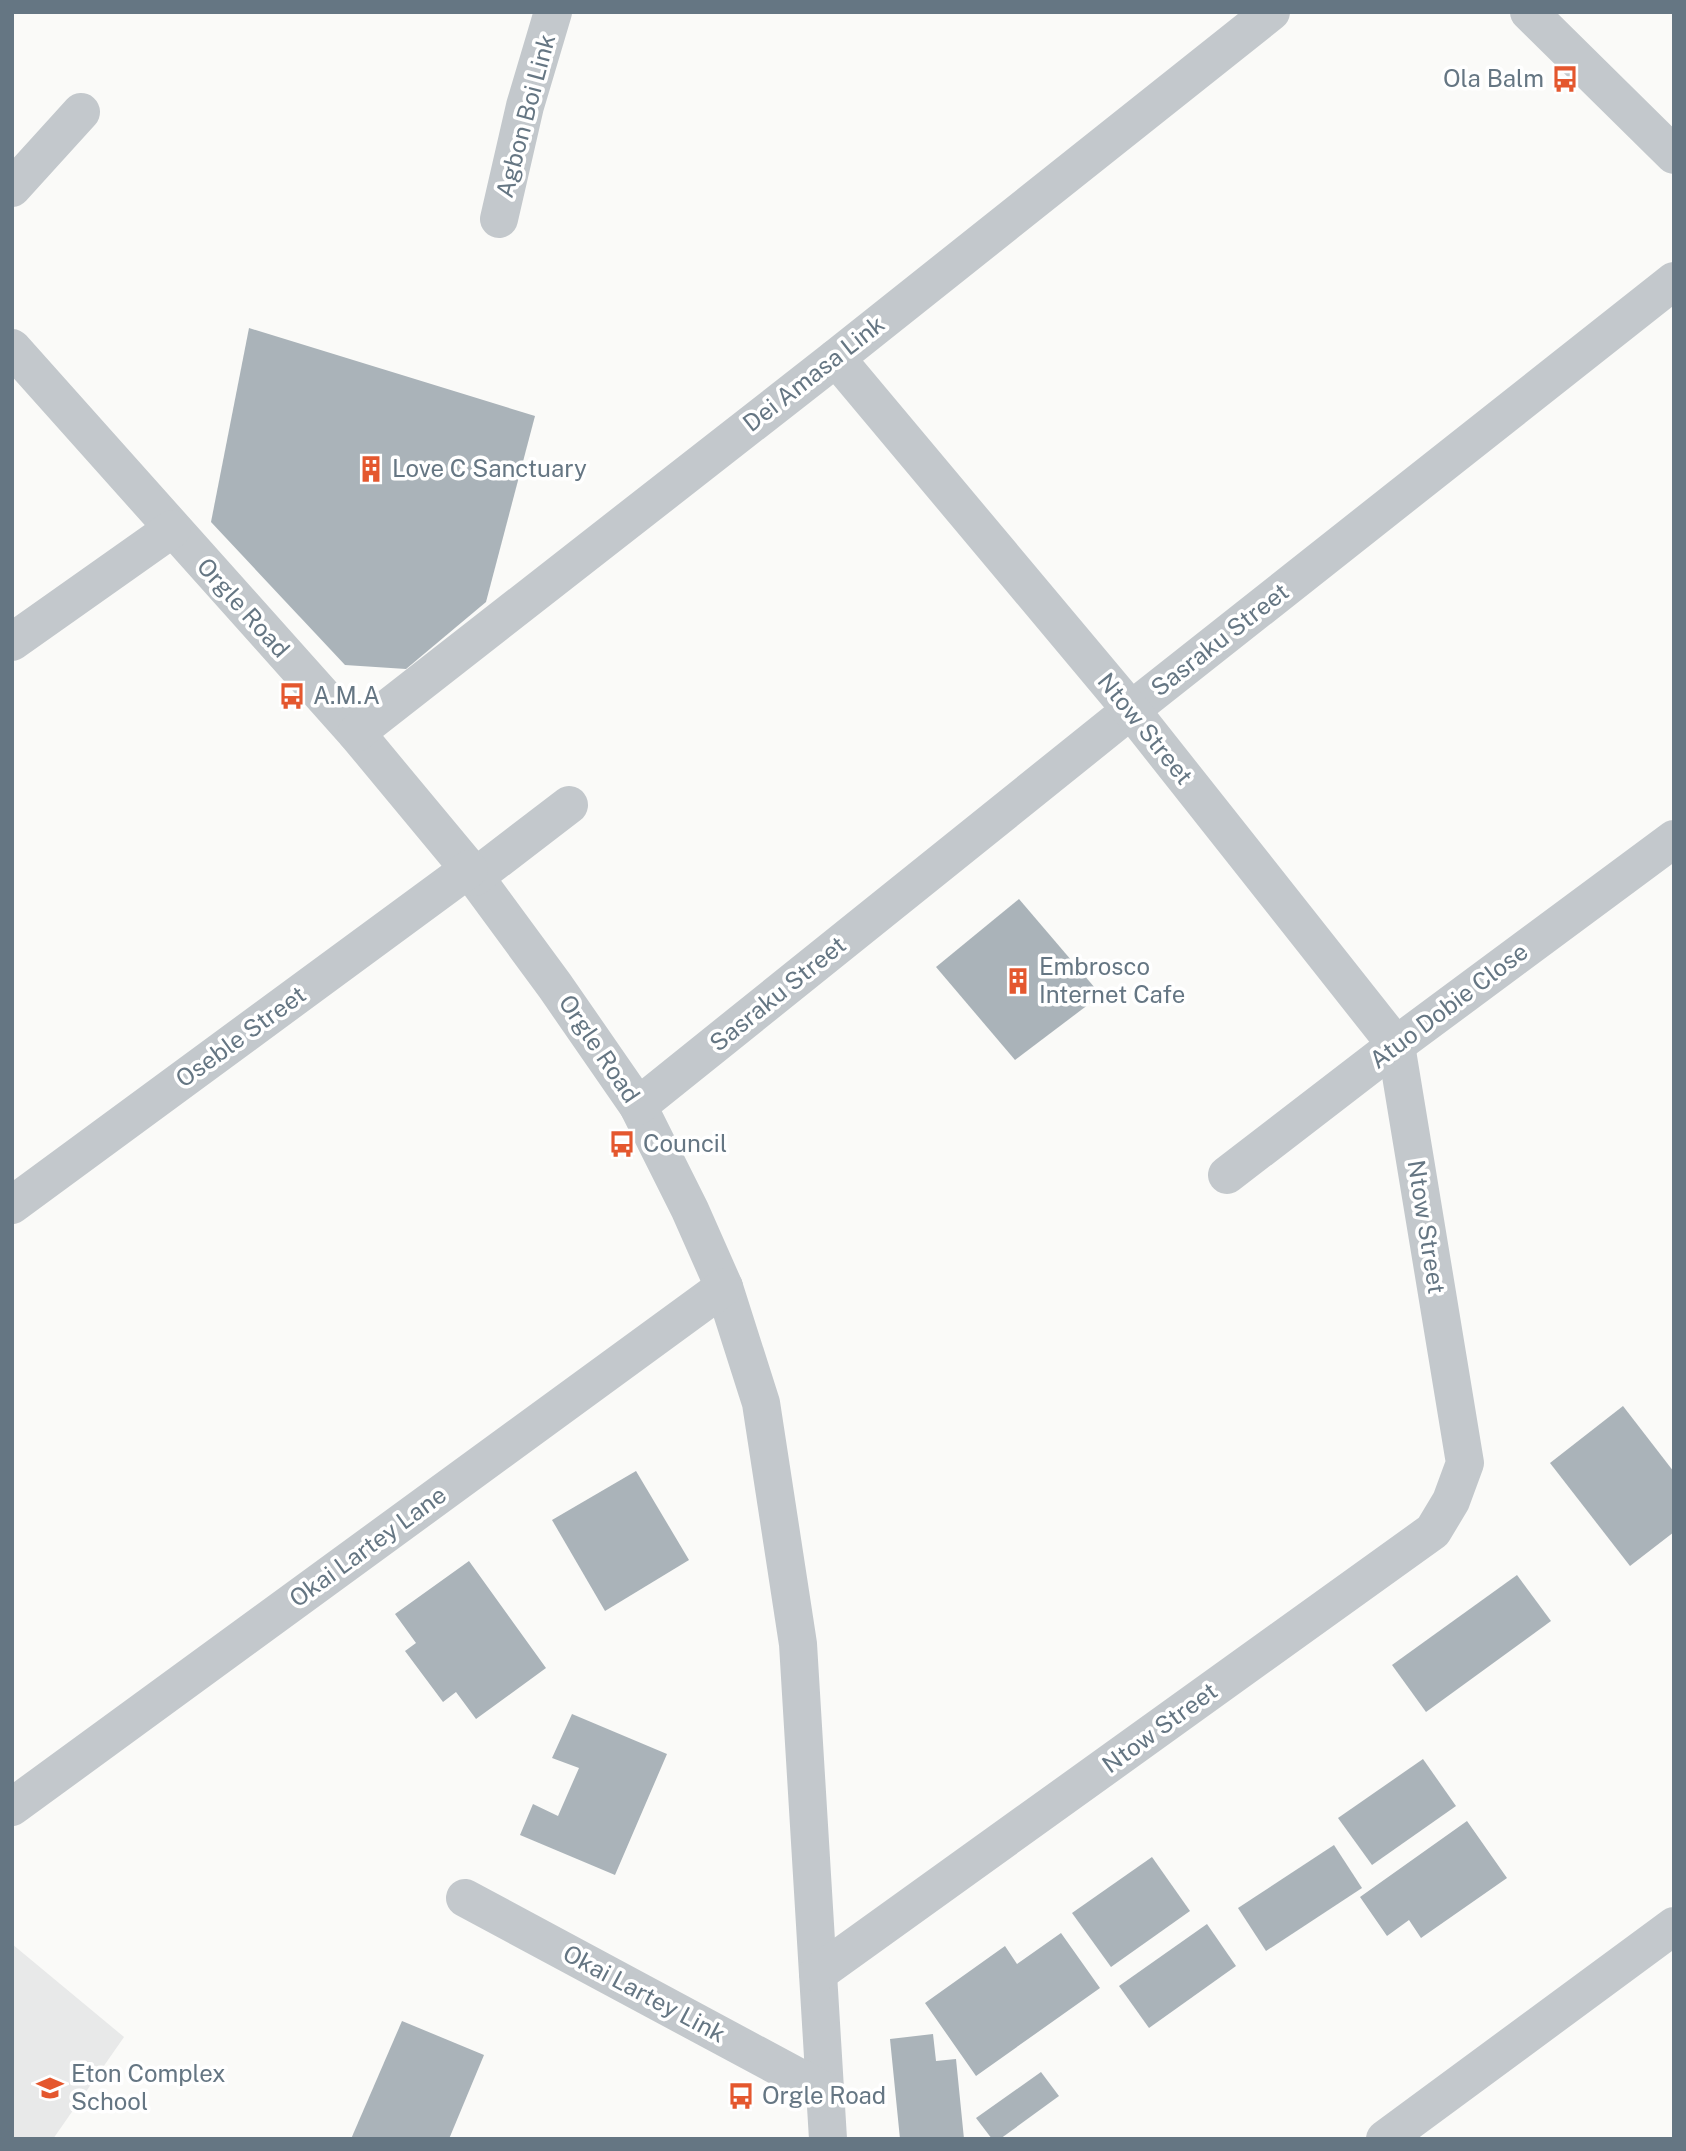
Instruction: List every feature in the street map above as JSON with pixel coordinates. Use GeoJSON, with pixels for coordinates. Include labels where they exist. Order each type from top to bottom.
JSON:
{"type":"FeatureCollection","features":[{"type":"Feature","properties":{"kind":"street","name":"Agbon Boi Link"},"geometry":{"type":"LineString","coordinates":[[499,219],[525,106],[553,12]]}},
{"type":"Feature","properties":{"kind":"street","name":"Dei Amasa Link"},"geometry":{"type":"LineString","coordinates":[[356,733],[836,358],[1271,12]]}},
{"type":"Feature","properties":{"kind":"street"},"geometry":{"type":"LineString","coordinates":[[1528,12],[1673,153]]}},
{"type":"Feature","properties":{"kind":"street"},"geometry":{"type":"LineString","coordinates":[[12,188],[81,112]]}},
{"type":"Feature","properties":{"kind":"street","name":"Sasraku Street"},"geometry":{"type":"LineString","coordinates":[[638,1106],[1131,710],[1674,281]]}},
{"type":"Feature","properties":{"kind":"street","name":"Orgle Road"},"geometry":{"type":"LineString","coordinates":[[12,348],[356,733],[472,873],[638,1106],[690,1210],[724,1287],[761,1403],[798,1644],[828,2139]]}},
{"type":"Feature","properties":{"kind":"street","name":"Ntow Street"},"geometry":{"type":"LineString","coordinates":[[818,1973],[1433,1531],[1451,1501],[1465,1463],[1396,1045],[1131,710],[836,358]]}},
{"type":"Feature","properties":{"kind":"street"},"geometry":{"type":"LineString","coordinates":[[12,642],[172,528]]}},
{"type":"Feature","properties":{"kind":"street","name":"Oseble Street"},"geometry":{"type":"LineString","coordinates":[[12,1205],[569,805]]}},
{"type":"Feature","properties":{"kind":"street","name":"Atuo Dobie Close"},"geometry":{"type":"LineString","coordinates":[[1227,1175],[1396,1045],[1674,839]]}},
{"type":"Feature","properties":{"kind":"street","name":"Okai Lartey Lane"},"geometry":{"type":"LineString","coordinates":[[12,1807],[724,1287]]}},
{"type":"Feature","properties":{"kind":"street","name":"Okai Lartey Link"},"geometry":{"type":"LineString","coordinates":[[464,1898],[824,2091]]}},
{"type":"Feature","properties":{"kind":"street"},"geometry":{"type":"LineString","coordinates":[[1385,2139],[1674,1926]]}},
{"type":"Feature","properties":{"kind":"street"},"geometry":{"type":"LineString","coordinates":[[745,2080],[824,2091]]}},
{"type":"Feature","properties":{"kind":"shaded area","name":"Eton Complex School"},"geometry":{"type":"Polygon","coordinates":[[[12,1944],[124,2037],[53,2139],[12,2139],[12,1944]]]}},
{"type":"Feature","properties":{"kind":"building","name":"Love C Sanctuary"},"geometry":{"type":"Polygon","coordinates":[[[249,328],[535,416],[486,602],[406,669],[345,665],[211,522],[249,328]]]}},
{"type":"Feature","properties":{"kind":"building","name":"Embrosco Internet Cafe"},"geometry":{"type":"Polygon","coordinates":[[[1019,899],[1101,995],[1015,1060],[936,967],[1019,899]]]}},
{"type":"Feature","properties":{"kind":"building"},"geometry":{"type":"Polygon","coordinates":[[[1623,1406],[1674,1472],[1674,1532],[1630,1566],[1550,1463],[1623,1406]]]}},
{"type":"Feature","properties":{"kind":"building"},"geometry":{"type":"Polygon","coordinates":[[[636,1471],[689,1560],[605,1611],[552,1520],[636,1471]]]}},
{"type":"Feature","properties":{"kind":"building"},"geometry":{"type":"Polygon","coordinates":[[[469,1561],[546,1668],[476,1719],[456,1692],[443,1702],[405,1651],[416,1643],[395,1614],[469,1561]]]}},
{"type":"Feature","properties":{"kind":"building"},"geometry":{"type":"Polygon","coordinates":[[[1517,1575],[1551,1621],[1426,1712],[1392,1665],[1517,1575]]]}},
{"type":"Feature","properties":{"kind":"building"},"geometry":{"type":"Polygon","coordinates":[[[572,1714],[667,1754],[615,1875],[520,1835],[533,1804],[558,1816],[579,1768],[552,1758],[572,1714]]]}},
{"type":"Feature","properties":{"kind":"building"},"geometry":{"type":"Polygon","coordinates":[[[1423,1759],[1456,1806],[1372,1865],[1338,1818],[1423,1759]]]}},
{"type":"Feature","properties":{"kind":"building"},"geometry":{"type":"Polygon","coordinates":[[[1467,1821],[1507,1878],[1421,1938],[1409,1920],[1387,1936],[1360,1897],[1467,1821]]]}},
{"type":"Feature","properties":{"kind":"building"},"geometry":{"type":"Polygon","coordinates":[[[1334,1845],[1362,1888],[1266,1951],[1238,1908],[1334,1845]]]}},
{"type":"Feature","properties":{"kind":"building"},"geometry":{"type":"Polygon","coordinates":[[[1152,1857],[1190,1911],[1111,1967],[1072,1913],[1152,1857]]]}},
{"type":"Feature","properties":{"kind":"building"},"geometry":{"type":"Polygon","coordinates":[[[1207,1924],[1236,1966],[1149,2028],[1119,1986],[1207,1924]]]}},
{"type":"Feature","properties":{"kind":"building"},"geometry":{"type":"Polygon","coordinates":[[[1061,1933],[1100,1988],[976,2076],[925,2003],[1005,1946],[1017,1964],[1061,1933]]]}},
{"type":"Feature","properties":{"kind":"building"},"geometry":{"type":"Polygon","coordinates":[[[402,2021],[484,2055],[449,2139],[351,2139],[402,2021]]]}},
{"type":"Feature","properties":{"kind":"building"},"geometry":{"type":"Polygon","coordinates":[[[933,2034],[936,2061],[956,2059],[964,2139],[900,2139],[890,2039],[933,2034]]]}},
{"type":"Feature","properties":{"kind":"building"},"geometry":{"type":"Polygon","coordinates":[[[1041,2072],[1059,2096],[1000,2139],[992,2139],[976,2118],[1041,2072]]]}},
{"type":"Feature","properties":{"kind":"place","name":"Ola Balm"},"geometry":{"type":"Point","coordinates":[1565,79]}},
{"type":"Feature","properties":{"kind":"place","name":"Love C Sanctuary"},"geometry":{"type":"Point","coordinates":[371,469]}},
{"type":"Feature","properties":{"kind":"place","name":"A.M.A"},"geometry":{"type":"Point","coordinates":[292,696]}},
{"type":"Feature","properties":{"kind":"place","name":"Embrosco Internet Cafe"},"geometry":{"type":"Point","coordinates":[1018,981]}},
{"type":"Feature","properties":{"kind":"place","name":"Council"},"geometry":{"type":"Point","coordinates":[622,1144]}},
{"type":"Feature","properties":{"kind":"place","name":"Eton Complex School"},"geometry":{"type":"Point","coordinates":[50,2088]}},
{"type":"Feature","properties":{"kind":"place","name":"Orgle Road"},"geometry":{"type":"Point","coordinates":[741,2096]}}]}
